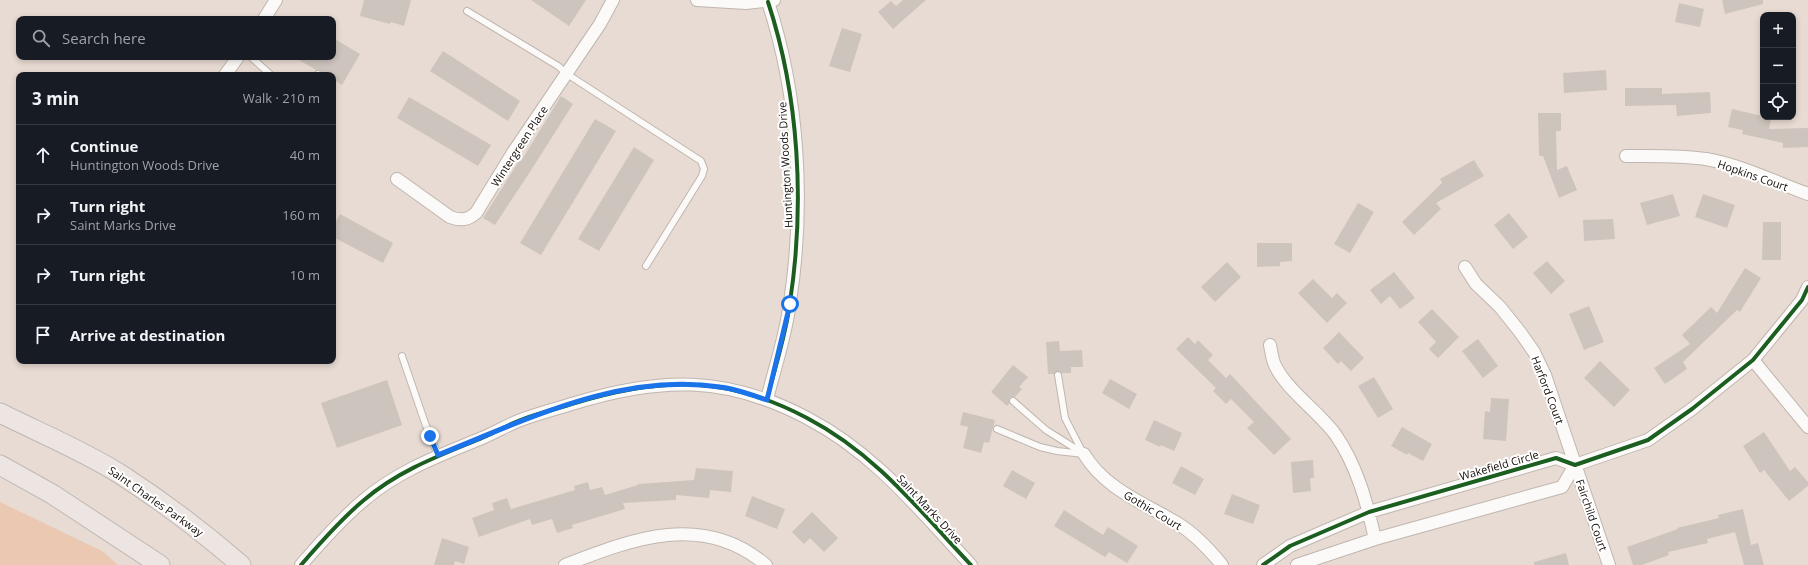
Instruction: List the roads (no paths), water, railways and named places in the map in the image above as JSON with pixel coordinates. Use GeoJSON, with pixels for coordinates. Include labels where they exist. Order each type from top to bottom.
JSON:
{"type":"FeatureCollection","features":[{"type":"Feature","properties":{"kind":"main road","name":"Saint Charles Parkway"},"geometry":{"type":"LineString","coordinates":[[0,414],[56,439],[119,473],[196,528],[241,565]]}},
{"type":"Feature","properties":{"kind":"main road"},"geometry":{"type":"LineString","coordinates":[[0,465],[52,494],[160,565]]}},
{"type":"Feature","properties":{"kind":"street"},"geometry":{"type":"LineString","coordinates":[[266,16],[276,0]]}},
{"type":"Feature","properties":{"kind":"street","name":"Wintergreen Place"},"geometry":{"type":"LineString","coordinates":[[397,179],[450,217],[460,220],[472,217],[476,213],[514,151],[600,24],[613,0]]}},
{"type":"Feature","properties":{"kind":"street"},"geometry":{"type":"LineString","coordinates":[[697,0],[746,3],[771,1]]}},
{"type":"Feature","properties":{"kind":"street","name":"Huntington Woods Drive"},"geometry":{"type":"LineString","coordinates":[[767,400],[790,304],[797,252],[799,211],[792,108],[771,1]]}},
{"type":"Feature","properties":{"kind":"street"},"geometry":{"type":"LineString","coordinates":[[227,72],[236,60]]}},
{"type":"Feature","properties":{"kind":"street","name":"Hopkins Court"},"geometry":{"type":"LineString","coordinates":[[1626,156],[1706,159],[1728,164],[1808,194]]}},
{"type":"Feature","properties":{"kind":"street","name":"Harford Court"},"geometry":{"type":"LineString","coordinates":[[1465,267],[1476,284],[1500,307],[1534,352],[1545,375],[1576,464]]}},
{"type":"Feature","properties":{"kind":"street"},"geometry":{"type":"LineString","coordinates":[[1297,565],[1375,539],[1562,487],[1576,464],[1648,440],[1692,409],[1752,360],[1802,300],[1808,287]]}},
{"type":"Feature","properties":{"kind":"street"},"geometry":{"type":"LineString","coordinates":[[1270,345],[1274,363],[1284,378],[1339,440],[1359,483],[1369,512],[1375,539]]}},
{"type":"Feature","properties":{"kind":"street"},"geometry":{"type":"LineString","coordinates":[[1752,360],[1808,427]]}},
{"type":"Feature","properties":{"kind":"street","name":"Saint Marks Drive"},"geometry":{"type":"LineString","coordinates":[[301,565],[364,500],[399,475],[438,455],[525,419],[606,393],[664,384],[713,386],[745,393],[767,400],[806,417],[836,434],[856,448],[893,482],[971,565]]}},
{"type":"Feature","properties":{"kind":"street","name":"Gothic Court"},"geometry":{"type":"LineString","coordinates":[[1084,454],[1091,466],[1104,479],[1190,532],[1222,565]]}},
{"type":"Feature","properties":{"kind":"street","name":"Wakefield Circle"},"geometry":{"type":"LineString","coordinates":[[1263,565],[1290,546],[1369,512],[1556,458],[1576,464]]}},
{"type":"Feature","properties":{"kind":"street","name":"Fairchild Court"},"geometry":{"type":"LineString","coordinates":[[1576,464],[1609,565]]}},
{"type":"Feature","properties":{"kind":"street"},"geometry":{"type":"LineString","coordinates":[[565,565],[638,539],[663,535],[688,535],[710,537],[732,544],[755,556],[766,565]]}},
{"type":"Feature","properties":{"kind":"lane"},"geometry":{"type":"LineString","coordinates":[[467,11],[558,66],[567,74],[701,161],[704,169],[702,176],[646,266]]}},
{"type":"Feature","properties":{"kind":"lane"},"geometry":{"type":"LineString","coordinates":[[254,60],[268,72]]}},
{"type":"Feature","properties":{"kind":"lane"},"geometry":{"type":"LineString","coordinates":[[402,356],[425,424],[438,455]]}},
{"type":"Feature","properties":{"kind":"lane"},"geometry":{"type":"LineString","coordinates":[[1058,375],[1065,418],[1084,454]]}},
{"type":"Feature","properties":{"kind":"lane"},"geometry":{"type":"LineString","coordinates":[[1013,401],[1046,430],[1084,454]]}},
{"type":"Feature","properties":{"kind":"lane"},"geometry":{"type":"LineString","coordinates":[[997,430],[1057,451],[1084,454]]}}]}
